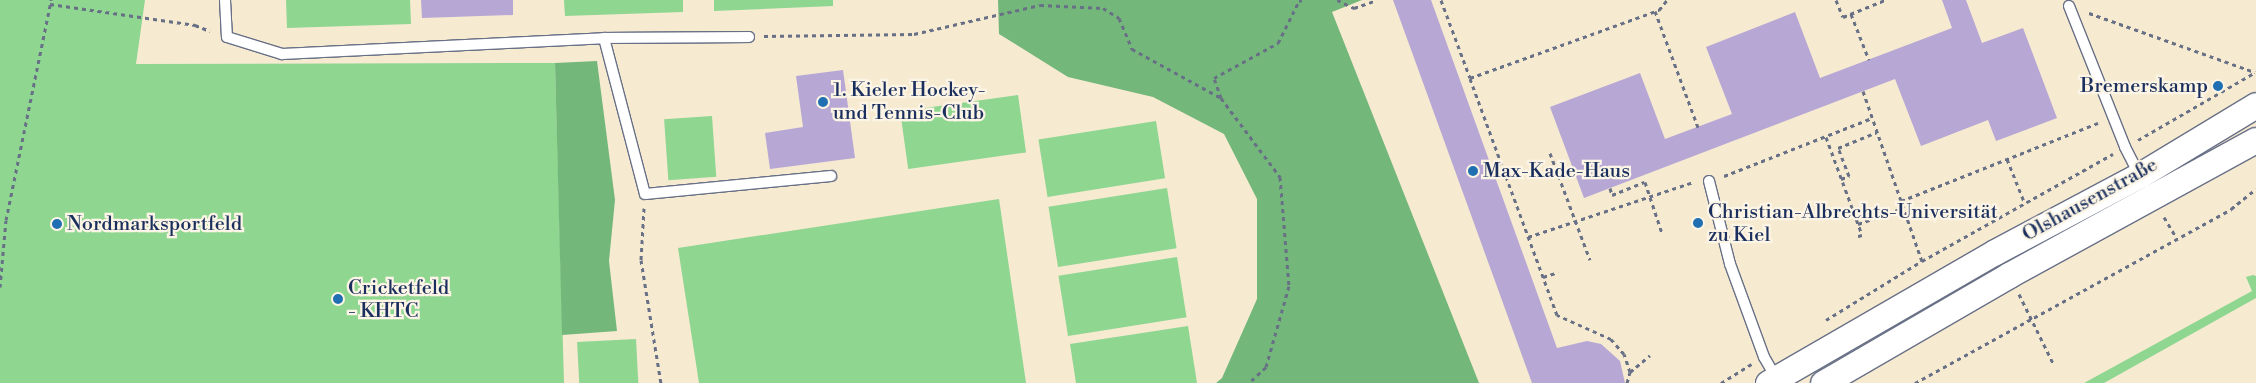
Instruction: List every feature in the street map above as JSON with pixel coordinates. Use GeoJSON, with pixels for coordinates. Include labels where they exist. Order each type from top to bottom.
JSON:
{"type":"FeatureCollection","features":[{"type":"Feature","properties":{"kind":"street","name":"Olshausenstraße"},"geometry":{"type":"LineString","coordinates":[[1772,375],[1995,252],[2140,175],[2256,105]]}},
{"type":"Feature","properties":{"kind":"street","name":"Olshausenstraße"},"geometry":{"type":"LineString","coordinates":[[1823,383],[2009,275],[2256,140]]}},
{"type":"Feature","properties":{"kind":"lane"},"geometry":{"type":"LineString","coordinates":[[225,0],[227,37],[282,54],[604,38],[749,37]]}},
{"type":"Feature","properties":{"kind":"lane"},"geometry":{"type":"LineString","coordinates":[[2069,6],[2125,147],[2140,175]]}},
{"type":"Feature","properties":{"kind":"lane"},"geometry":{"type":"LineString","coordinates":[[604,38],[645,194],[832,176]]}},
{"type":"Feature","properties":{"kind":"lane"},"geometry":{"type":"LineString","coordinates":[[1709,181],[1730,264],[1772,375]]}},
{"type":"Feature","properties":{"kind":"path"},"geometry":{"type":"LineString","coordinates":[[1249,383],[1266,366],[1289,286],[1280,178],[1221,98],[1214,78],[1278,42],[1298,1],[1302,0]]}},
{"type":"Feature","properties":{"kind":"path"},"geometry":{"type":"LineString","coordinates":[[1338,0],[1354,8],[1377,0]]}},
{"type":"Feature","properties":{"kind":"path"},"geometry":{"type":"LineString","coordinates":[[1441,0],[1557,315],[1612,339],[1624,354],[1630,372],[1627,383]]}},
{"type":"Feature","properties":{"kind":"path"},"geometry":{"type":"LineString","coordinates":[[1470,78],[1655,11],[1667,0]]}},
{"type":"Feature","properties":{"kind":"path"},"geometry":{"type":"LineString","coordinates":[[1836,0],[1843,17],[1885,0]]}},
{"type":"Feature","properties":{"kind":"path"},"geometry":{"type":"LineString","coordinates":[[0,287],[6,220],[50,2],[195,25],[227,37]]}},
{"type":"Feature","properties":{"kind":"path"},"geometry":{"type":"LineString","coordinates":[[749,37],[914,34],[1040,5],[1103,8],[1119,18],[1132,49],[1221,98]]}},
{"type":"Feature","properties":{"kind":"path"},"geometry":{"type":"LineString","coordinates":[[2069,6],[2255,72]]}},
{"type":"Feature","properties":{"kind":"path"},"geometry":{"type":"LineString","coordinates":[[1655,11],[1698,127]]}},
{"type":"Feature","properties":{"kind":"path"},"geometry":{"type":"LineString","coordinates":[[1851,14],[1868,60]]}},
{"type":"Feature","properties":{"kind":"path"},"geometry":{"type":"LineString","coordinates":[[1823,322],[1922,261],[2255,72]]}},
{"type":"Feature","properties":{"kind":"path"},"geometry":{"type":"LineString","coordinates":[[1863,91],[1922,261]]}},
{"type":"Feature","properties":{"kind":"path"},"geometry":{"type":"LineString","coordinates":[[1901,201],[2113,117]]}},
{"type":"Feature","properties":{"kind":"path"},"geometry":{"type":"LineString","coordinates":[[1528,237],[1696,181],[1709,181],[1872,118]]}},
{"type":"Feature","properties":{"kind":"path"},"geometry":{"type":"LineString","coordinates":[[1841,179],[1849,176],[1838,148],[1877,132]]}},
{"type":"Feature","properties":{"kind":"path"},"geometry":{"type":"LineString","coordinates":[[1826,137],[1862,235],[1855,238]]}},
{"type":"Feature","properties":{"kind":"path"},"geometry":{"type":"LineString","coordinates":[[1550,153],[1574,222],[1590,260]]}},
{"type":"Feature","properties":{"kind":"path"},"geometry":{"type":"LineString","coordinates":[[2007,159],[2025,204]]}},
{"type":"Feature","properties":{"kind":"path"},"geometry":{"type":"LineString","coordinates":[[1610,188],[1612,195],[1645,182],[1662,233]]}},
{"type":"Feature","properties":{"kind":"path"},"geometry":{"type":"LineString","coordinates":[[1915,383],[2031,317],[2230,209],[2256,189]]}},
{"type":"Feature","properties":{"kind":"path"},"geometry":{"type":"LineString","coordinates":[[645,194],[641,260],[661,383]]}},
{"type":"Feature","properties":{"kind":"path"},"geometry":{"type":"LineString","coordinates":[[1858,224],[1903,208]]}},
{"type":"Feature","properties":{"kind":"path"},"geometry":{"type":"LineString","coordinates":[[2161,213],[2176,237]]}},
{"type":"Feature","properties":{"kind":"path"},"geometry":{"type":"LineString","coordinates":[[1543,277],[1558,272]]}},
{"type":"Feature","properties":{"kind":"path"},"geometry":{"type":"LineString","coordinates":[[2020,295],[2054,365]]}},
{"type":"Feature","properties":{"kind":"path"},"geometry":{"type":"LineString","coordinates":[[1630,372],[1650,355]]}},
{"type":"Feature","properties":{"kind":"path"},"geometry":{"type":"LineString","coordinates":[[1721,383],[1772,375]]}},
{"type":"Feature","properties":{"kind":"green space"},"geometry":{"type":"Polygon","coordinates":[[[0,0],[145,0],[136,64],[555,63],[564,383],[0,383],[0,0]]]}},
{"type":"Feature","properties":{"kind":"green space"},"geometry":{"type":"Polygon","coordinates":[[[286,0],[410,0],[411,24],[287,28],[286,0]]]}},
{"type":"Feature","properties":{"kind":"green space"},"geometry":{"type":"Polygon","coordinates":[[[564,0],[683,0],[683,12],[565,16],[564,0]]]}},
{"type":"Feature","properties":{"kind":"green space"},"geometry":{"type":"Polygon","coordinates":[[[714,0],[833,0],[833,6],[714,11],[714,0]]]}},
{"type":"Feature","properties":{"kind":"green space"},"geometry":{"type":"Polygon","coordinates":[[[998,0],[1362,0],[1332,12],[1479,383],[1216,383],[1222,378],[1257,299],[1257,199],[1224,134],[1153,97],[1068,77],[999,34],[998,0]]]}},
{"type":"Feature","properties":{"kind":"green space"},"geometry":{"type":"Polygon","coordinates":[[[597,61],[615,200],[609,261],[617,331],[562,335],[555,63],[597,61]]]}},
{"type":"Feature","properties":{"kind":"green space"},"geometry":{"type":"Polygon","coordinates":[[[1018,95],[1026,152],[908,169],[900,112],[1018,95]]]}},
{"type":"Feature","properties":{"kind":"green space"},"geometry":{"type":"Polygon","coordinates":[[[712,116],[716,177],[668,180],[664,119],[712,116]]]}},
{"type":"Feature","properties":{"kind":"green space"},"geometry":{"type":"Polygon","coordinates":[[[1156,121],[1165,178],[1048,197],[1038,140],[1156,121]]]}},
{"type":"Feature","properties":{"kind":"green space"},"geometry":{"type":"Polygon","coordinates":[[[1167,188],[1177,248],[1058,267],[1048,207],[1167,188]]]}},
{"type":"Feature","properties":{"kind":"green space"},"geometry":{"type":"Polygon","coordinates":[[[999,199],[1026,383],[699,383],[678,248],[999,199]]]}},
{"type":"Feature","properties":{"kind":"green space"},"geometry":{"type":"Polygon","coordinates":[[[1177,257],[1187,317],[1068,336],[1058,276],[1177,257]]]}},
{"type":"Feature","properties":{"kind":"green space"},"geometry":{"type":"Polygon","coordinates":[[[2256,276],[2256,298],[2104,383],[2084,383],[2252,291],[2246,277],[2256,276]]]}},
{"type":"Feature","properties":{"kind":"green space"},"geometry":{"type":"Polygon","coordinates":[[[1188,326],[1197,383],[1076,383],[1070,344],[1188,326]]]}},
{"type":"Feature","properties":{"kind":"green space"},"geometry":{"type":"Polygon","coordinates":[[[636,339],[638,383],[579,383],[577,342],[636,339]]]}},
{"type":"Feature","properties":{"kind":"building"},"geometry":{"type":"Polygon","coordinates":[[[421,0],[513,0],[513,15],[422,18],[421,0]]]}},
{"type":"Feature","properties":{"kind":"building","name":"Max-Kade-Haus"},"geometry":{"type":"Polygon","coordinates":[[[1393,0],[1431,0],[1557,348],[1587,341],[1601,344],[1620,361],[1625,383],[1532,383],[1393,0]]]}},
{"type":"Feature","properties":{"kind":"building"},"geometry":{"type":"Polygon","coordinates":[[[1942,0],[1966,0],[1982,43],[2023,28],[2057,118],[1996,141],[1988,120],[1921,146],[1895,79],[1584,198],[1550,107],[1640,73],[1665,139],[1732,114],[1706,47],[1795,12],[1820,78],[1952,28],[1942,0]]]}},
{"type":"Feature","properties":{"kind":"building","name":"1. Kieler Hockey- und Tennis-Club"},"geometry":{"type":"Polygon","coordinates":[[[843,70],[855,158],[770,169],[765,133],[803,127],[796,76],[843,70]]]}},
{"type":"Feature","properties":{"kind":"place","name":"Bremerskamp"},"geometry":{"type":"Point","coordinates":[2218,86]}},
{"type":"Feature","properties":{"kind":"place","name":"1. Kieler Hockey- und Tennis-Club"},"geometry":{"type":"Point","coordinates":[823,102]}},
{"type":"Feature","properties":{"kind":"place","name":"Max-Kade-Haus"},"geometry":{"type":"Point","coordinates":[1473,171]}},
{"type":"Feature","properties":{"kind":"place","name":"Christian-Albrechts-Universität zu Kiel"},"geometry":{"type":"Point","coordinates":[1698,223]}},
{"type":"Feature","properties":{"kind":"place","name":"Nordmarksportfeld"},"geometry":{"type":"Point","coordinates":[57,224]}},
{"type":"Feature","properties":{"kind":"place","name":"Cricketfeld - KHTC"},"geometry":{"type":"Point","coordinates":[338,299]}}]}
